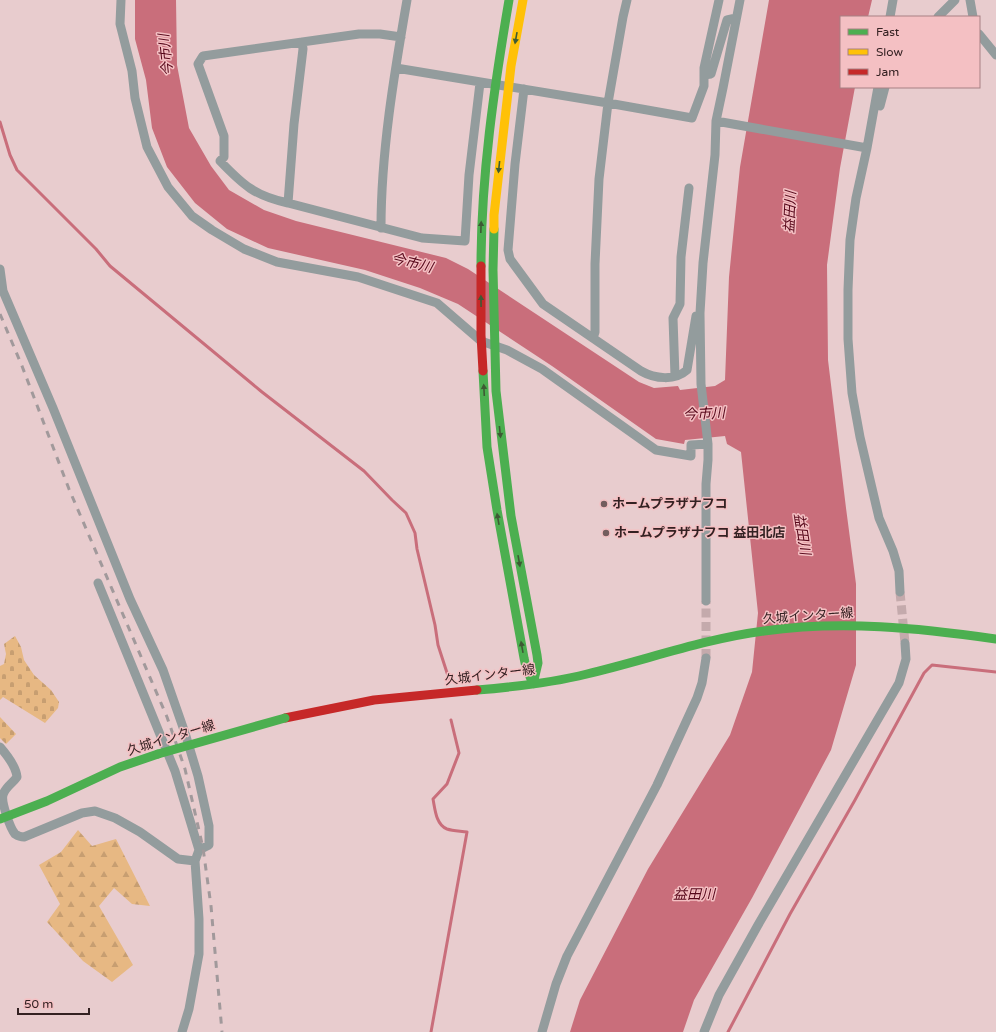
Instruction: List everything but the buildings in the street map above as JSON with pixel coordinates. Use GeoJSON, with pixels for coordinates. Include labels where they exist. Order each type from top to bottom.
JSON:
{"type":"FeatureCollection","features":[{"type":"Feature","properties":{"kind":"street"},"geometry":{"type":"LineString","coordinates":[[121,0],[120,24],[132,71],[135,98],[147,147],[168,187],[192,216],[212,230],[244,248],[277,262],[358,277],[437,303],[481,338],[494,342],[542,369],[656,450],[691,456],[691,445],[708,444]]}},
{"type":"Feature","properties":{"kind":"street"},"geometry":{"type":"LineString","coordinates":[[381,228],[381,201],[386,143],[400,37],[407,0]]}},
{"type":"Feature","properties":{"kind":"street"},"geometry":{"type":"LineString","coordinates":[[509,0],[498,63],[485,171],[481,222],[481,338],[487,447],[524,658],[534,684]]}},
{"type":"Feature","properties":{"kind":"street"},"geometry":{"type":"LineString","coordinates":[[523,0],[508,87],[494,215],[494,342],[496,391],[510,509],[538,663],[534,684]]}},
{"type":"Feature","properties":{"kind":"street"},"geometry":{"type":"LineString","coordinates":[[593,338],[595,332],[595,264],[599,179],[608,103],[627,0]]}},
{"type":"Feature","properties":{"kind":"street"},"geometry":{"type":"LineString","coordinates":[[396,68],[692,118],[704,86],[704,68],[719,0]]}},
{"type":"Feature","properties":{"kind":"street"},"geometry":{"type":"LineString","coordinates":[[706,601],[706,484],[708,444],[701,384],[700,313],[703,263],[715,155],[716,121],[740,0]]}},
{"type":"Feature","properties":{"kind":"street"},"geometry":{"type":"LineString","coordinates":[[890,16],[893,0]]}},
{"type":"Feature","properties":{"kind":"street"},"geometry":{"type":"LineString","coordinates":[[939,16],[955,0]]}},
{"type":"Feature","properties":{"kind":"street"},"geometry":{"type":"LineString","coordinates":[[970,0],[972,16]]}},
{"type":"Feature","properties":{"kind":"street"},"geometry":{"type":"LineString","coordinates":[[704,74],[711,74],[727,20],[736,18]]}},
{"type":"Feature","properties":{"kind":"street"},"geometry":{"type":"LineString","coordinates":[[400,37],[380,34],[359,34],[203,56],[198,64],[224,136],[224,157],[220,161],[241,183],[258,194],[273,200],[422,238],[465,241],[469,175],[480,83]]}},
{"type":"Feature","properties":{"kind":"street"},"geometry":{"type":"LineString","coordinates":[[980,35],[996,54]]}},
{"type":"Feature","properties":{"kind":"street"},"geometry":{"type":"LineString","coordinates":[[288,203],[294,124],[303,49],[302,42]]}},
{"type":"Feature","properties":{"kind":"street"},"geometry":{"type":"LineString","coordinates":[[878,88],[871,123],[863,147],[850,240],[848,339],[852,393],[860,437],[880,518],[899,571],[900,592]]}},
{"type":"Feature","properties":{"kind":"street"},"geometry":{"type":"LineString","coordinates":[[871,123],[877,115],[885,88]]}},
{"type":"Feature","properties":{"kind":"street"},"geometry":{"type":"LineString","coordinates":[[524,89],[515,164],[508,250],[510,258],[543,304],[650,376],[658,378],[682,375],[687,370],[696,315],[700,313]]}},
{"type":"Feature","properties":{"kind":"street"},"geometry":{"type":"LineString","coordinates":[[716,121],[863,147]]}},
{"type":"Feature","properties":{"kind":"street"},"geometry":{"type":"LineString","coordinates":[[675,376],[673,318],[680,304],[681,256],[689,188]]}},
{"type":"Feature","properties":{"kind":"street"},"geometry":{"type":"LineString","coordinates":[[0,269],[3,290],[53,408],[130,599],[163,670],[180,719],[198,776],[209,826],[209,844],[199,850]]}},
{"type":"Feature","properties":{"kind":"street"},"geometry":{"type":"LineString","coordinates":[[98,583],[175,771],[199,850],[195,861],[199,919],[199,954],[189,1009],[182,1032]]}},
{"type":"Feature","properties":{"kind":"street","name":"久城インター線"},"geometry":{"type":"LineString","coordinates":[[4,818],[47,801],[120,767],[158,754],[285,718],[372,701],[534,684],[583,675],[657,655],[763,631],[824,625],[875,626],[929,630],[996,639]]}},
{"type":"Feature","properties":{"kind":"street"},"geometry":{"type":"LineString","coordinates":[[704,1032],[719,995],[758,925],[899,683],[906,659],[905,643]]}},
{"type":"Feature","properties":{"kind":"street"},"geometry":{"type":"LineString","coordinates":[[542,1032],[556,984],[567,956],[658,786],[697,698],[702,683],[706,658]]}},
{"type":"Feature","properties":{"kind":"street"},"geometry":{"type":"LineString","coordinates":[[0,747],[7,754],[17,777],[14,782],[6,788],[3,794],[4,818],[20,837],[24,837],[82,813],[95,811],[115,818],[140,832],[178,859],[195,861]]}},
{"type":"Feature","properties":{"kind":"green space"},"geometry":{"type":"Polygon","coordinates":[[[15,636],[21,647],[24,660],[34,675],[51,690],[59,702],[58,708],[45,723],[3,697],[0,700],[0,666],[4,664],[6,654],[4,644],[15,636]]]}},
{"type":"Feature","properties":{"kind":"green space"},"geometry":{"type":"Polygon","coordinates":[[[0,717],[16,734],[6,744],[0,738],[0,717]]]}},
{"type":"Feature","properties":{"kind":"green space"},"geometry":{"type":"Polygon","coordinates":[[[78,830],[92,846],[116,839],[150,906],[132,904],[114,888],[99,906],[133,965],[112,982],[83,961],[47,922],[60,904],[39,865],[61,852],[78,830]]]}},
{"type":"Feature","properties":{"kind":"water","name":"益田川"},"geometry":{"type":"Polygon","coordinates":[[[135,0],[176,0],[177,65],[189,128],[211,166],[229,190],[264,210],[296,221],[446,258],[468,269],[639,382],[654,388],[678,386],[680,390],[715,386],[725,380],[729,277],[740,167],[769,0],[872,0],[868,16],[840,16],[840,88],[855,88],[840,168],[827,265],[828,360],[856,584],[856,665],[831,750],[752,898],[694,1000],[683,1032],[570,1032],[580,1000],[648,869],[730,735],[752,672],[758,613],[741,452],[727,444],[725,436],[685,440],[684,444],[656,439],[552,366],[458,304],[420,288],[365,270],[268,248],[227,229],[195,203],[167,167],[152,128],[146,80],[135,39],[135,0]]]}},
{"type":"Feature","properties":{"kind":"waterway"},"geometry":{"type":"LineString","coordinates":[[0,122],[10,155],[17,170],[96,249],[110,266],[262,392],[364,471],[406,513],[415,533],[417,549],[435,625],[438,645],[449,679]]}},
{"type":"Feature","properties":{"kind":"waterway"},"geometry":{"type":"LineString","coordinates":[[728,1032],[790,914],[855,800],[924,673],[932,665],[996,672]]}},
{"type":"Feature","properties":{"kind":"waterway"},"geometry":{"type":"LineString","coordinates":[[431,1032],[467,832],[449,830],[443,827],[438,820],[433,799],[447,784],[459,753],[451,720]]}},
{"type":"Feature","properties":{"kind":"tunnel"},"geometry":{"type":"LineString","coordinates":[[900,592],[905,643]]}},
{"type":"Feature","properties":{"kind":"tunnel"},"geometry":{"type":"LineString","coordinates":[[706,601],[706,658]]}},
{"type":"Feature","properties":{"kind":"railway"},"geometry":{"type":"LineString","coordinates":[[0,314],[22,366],[69,489],[167,717],[185,769],[203,848],[211,906],[222,1032]]}},
{"type":"Feature","properties":{"kind":"traffic: fast"},"geometry":{"type":"LineString","coordinates":[[481,266],[483,199],[489,133],[509,0]]}},
{"type":"Feature","properties":{"kind":"traffic: fast"},"geometry":{"type":"LineString","coordinates":[[494,229],[493,270],[496,391],[511,516],[537,655],[538,663],[533,684]]}},
{"type":"Feature","properties":{"kind":"traffic: fast"},"geometry":{"type":"LineString","coordinates":[[483,371],[487,447],[497,510],[524,658],[533,684]]}},
{"type":"Feature","properties":{"kind":"traffic: fast"},"geometry":{"type":"LineString","coordinates":[[477,690],[560,680],[719,639],[764,631],[793,628],[822,626],[880,627],[996,639]]}},
{"type":"Feature","properties":{"kind":"traffic: fast"},"geometry":{"type":"LineString","coordinates":[[158,754],[285,718]]}},
{"type":"Feature","properties":{"kind":"traffic: fast"},"geometry":{"type":"LineString","coordinates":[[0,819],[47,801],[120,767],[158,754]]}},
{"type":"Feature","properties":{"kind":"traffic: slow"},"geometry":{"type":"LineString","coordinates":[[494,229],[494,215],[511,66],[523,0]]}},
{"type":"Feature","properties":{"kind":"traffic: jam"},"geometry":{"type":"LineString","coordinates":[[481,266],[481,335],[483,371]]}},
{"type":"Feature","properties":{"kind":"traffic: jam"},"geometry":{"type":"LineString","coordinates":[[285,718],[374,700],[477,690]]}},
{"type":"Feature","properties":{"kind":"place","name":"ホームプラザナフコ"},"geometry":{"type":"Point","coordinates":[604,504]}},
{"type":"Feature","properties":{"kind":"place","name":"ホームプラザナフコ 益田北店"},"geometry":{"type":"Point","coordinates":[606,533]}},
{"type":"Feature","properties":{"kind":"water label","name":"今市川"},"geometry":{"type":"Point","coordinates":[166,55]}},
{"type":"Feature","properties":{"kind":"water label","name":"今市川"},"geometry":{"type":"Point","coordinates":[412,263]}},
{"type":"Feature","properties":{"kind":"water label","name":"今市川"},"geometry":{"type":"Point","coordinates":[704,414]}}]}
